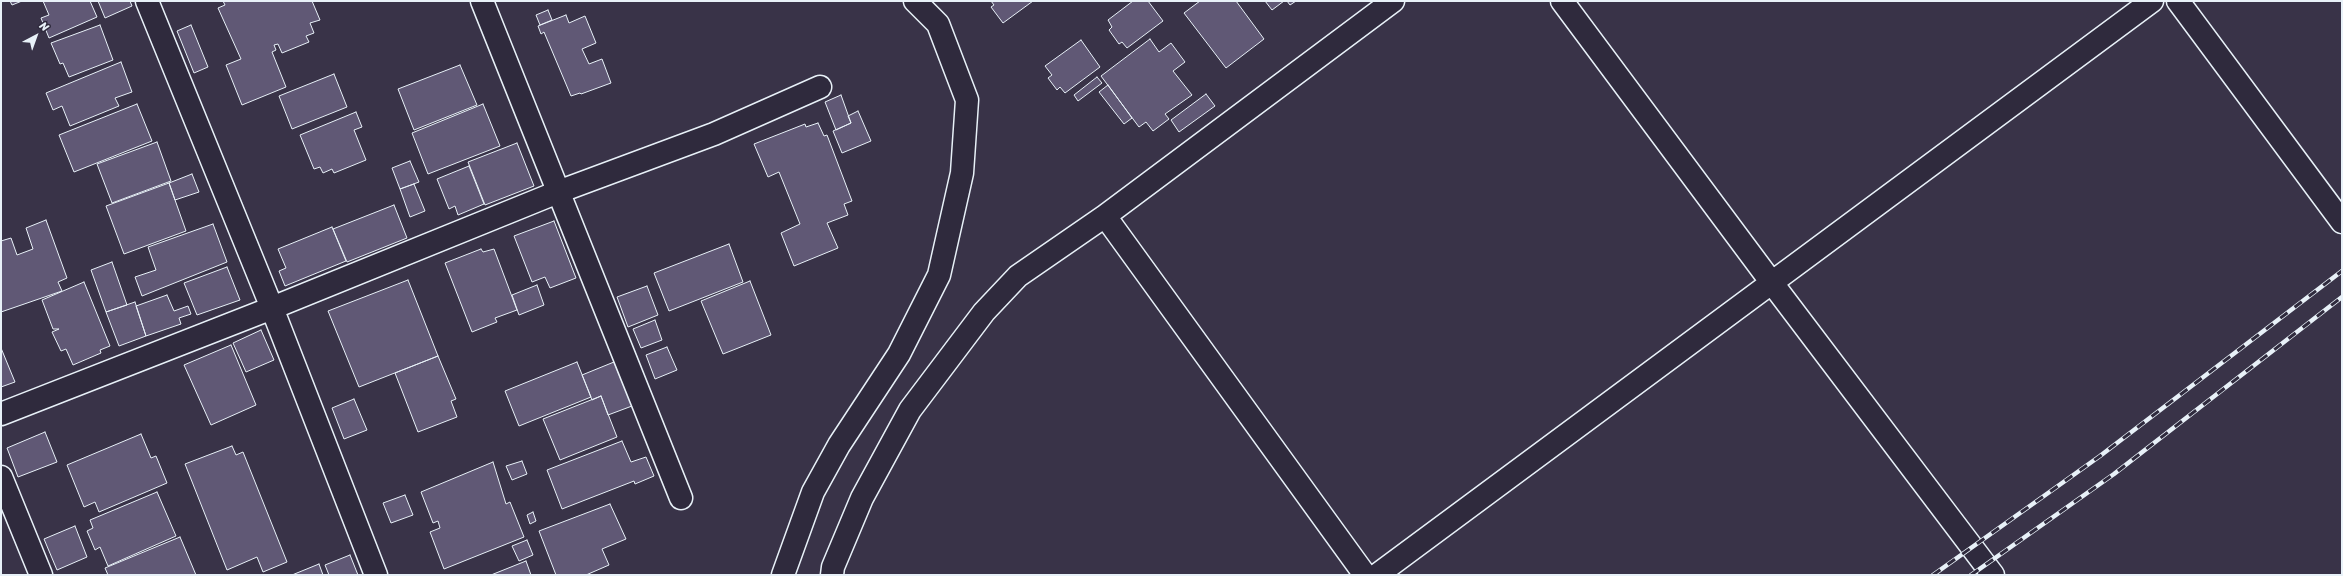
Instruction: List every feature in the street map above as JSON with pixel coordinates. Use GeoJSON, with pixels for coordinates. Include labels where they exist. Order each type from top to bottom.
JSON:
{"type":"FeatureCollection","features":[{"type":"Feature","properties":{"kind":"street"},"geometry":{"type":"LineString","coordinates":[[147,1],[272,308],[376,575]]}},
{"type":"Feature","properties":{"kind":"street"},"geometry":{"type":"LineString","coordinates":[[482,1],[681,498]]}},
{"type":"Feature","properties":{"kind":"street"},"geometry":{"type":"LineString","coordinates":[[784,575],[813,492],[839,445],[899,354],[939,275],[962,173],[967,100],[938,24],[915,1]]}},
{"type":"Feature","properties":{"kind":"street"},"geometry":{"type":"LineString","coordinates":[[832,575],[833,567],[862,498],[910,410],[984,312],[1018,276],[1105,216],[1393,1]]}},
{"type":"Feature","properties":{"kind":"street"},"geometry":{"type":"LineString","coordinates":[[1562,1],[1772,283],[1993,575]]}},
{"type":"Feature","properties":{"kind":"street"},"geometry":{"type":"LineString","coordinates":[[1377,575],[2152,1]]}},
{"type":"Feature","properties":{"kind":"street"},"geometry":{"type":"LineString","coordinates":[[2178,1],[2342,222]]}},
{"type":"Feature","properties":{"kind":"street"},"geometry":{"type":"LineString","coordinates":[[1,414],[272,308],[558,192],[714,134],[820,87]]}},
{"type":"Feature","properties":{"kind":"street"},"geometry":{"type":"LineString","coordinates":[[1105,216],[1366,575]]}},
{"type":"Feature","properties":{"kind":"street"},"geometry":{"type":"LineString","coordinates":[[1,477],[41,575]]}},
{"type":"Feature","properties":{"kind":"building"},"geometry":{"type":"Polygon","coordinates":[[[10,1],[22,1],[12,5],[10,1]]]}},
{"type":"Feature","properties":{"kind":"building"},"geometry":{"type":"Polygon","coordinates":[[[43,1],[90,1],[97,17],[49,38],[41,18],[49,15],[43,1]]]}},
{"type":"Feature","properties":{"kind":"building"},"geometry":{"type":"Polygon","coordinates":[[[98,1],[130,1],[132,6],[105,18],[98,1]]]}},
{"type":"Feature","properties":{"kind":"building"},"geometry":{"type":"Polygon","coordinates":[[[223,1],[312,1],[320,20],[310,23],[314,33],[306,36],[309,42],[282,53],[278,44],[274,45],[276,50],[272,52],[286,87],[242,105],[226,65],[241,59],[218,8],[225,5],[223,1]]]}},
{"type":"Feature","properties":{"kind":"building"},"geometry":{"type":"Polygon","coordinates":[[[991,1],[1033,1],[1003,23],[991,7],[994,5],[991,1]]]}},
{"type":"Feature","properties":{"kind":"building"},"geometry":{"type":"Polygon","coordinates":[[[1133,1],[1148,1],[1163,21],[1127,48],[1122,42],[1119,44],[1109,30],[1112,27],[1108,20],[1133,1]]]}},
{"type":"Feature","properties":{"kind":"building"},"geometry":{"type":"Polygon","coordinates":[[[1200,1],[1236,1],[1264,39],[1226,68],[1184,13],[1200,1]]]}},
{"type":"Feature","properties":{"kind":"building"},"geometry":{"type":"Polygon","coordinates":[[[1265,1],[1284,1],[1272,10],[1265,1]]]}},
{"type":"Feature","properties":{"kind":"building"},"geometry":{"type":"Polygon","coordinates":[[[1287,1],[1296,1],[1290,5],[1287,1]]]}},
{"type":"Feature","properties":{"kind":"building"},"geometry":{"type":"Polygon","coordinates":[[[548,10],[552,20],[540,25],[536,15],[548,10]]]}},
{"type":"Feature","properties":{"kind":"building"},"geometry":{"type":"Polygon","coordinates":[[[566,15],[569,23],[585,16],[596,43],[582,49],[589,64],[602,59],[611,83],[571,96],[544,32],[541,34],[538,26],[566,15]]]}},
{"type":"Feature","properties":{"kind":"building"},"geometry":{"type":"Polygon","coordinates":[[[100,25],[113,60],[69,77],[63,63],[60,64],[51,43],[100,25]]]}},
{"type":"Feature","properties":{"kind":"building"},"geometry":{"type":"Polygon","coordinates":[[[191,25],[208,67],[194,73],[177,31],[191,25]]]}},
{"type":"Feature","properties":{"kind":"building"},"geometry":{"type":"Polygon","coordinates":[[[1150,39],[1159,52],[1171,43],[1185,62],[1173,71],[1192,95],[1165,114],[1169,119],[1153,131],[1146,122],[1139,127],[1101,76],[1150,39]]]}},
{"type":"Feature","properties":{"kind":"building"},"geometry":{"type":"Polygon","coordinates":[[[1081,40],[1100,67],[1065,93],[1060,87],[1057,90],[1048,78],[1052,75],[1045,66],[1081,40]]]}},
{"type":"Feature","properties":{"kind":"building"},"geometry":{"type":"Polygon","coordinates":[[[121,62],[132,92],[115,98],[119,106],[70,126],[62,106],[53,110],[46,93],[121,62]]]}},
{"type":"Feature","properties":{"kind":"building"},"geometry":{"type":"Polygon","coordinates":[[[460,65],[477,105],[414,130],[398,89],[460,65]]]}},
{"type":"Feature","properties":{"kind":"building"},"geometry":{"type":"Polygon","coordinates":[[[334,74],[347,107],[292,129],[279,96],[334,74]]]}},
{"type":"Feature","properties":{"kind":"building"},"geometry":{"type":"Polygon","coordinates":[[[1097,77],[1102,83],[1078,101],[1074,95],[1097,77]]]}},
{"type":"Feature","properties":{"kind":"building"},"geometry":{"type":"Polygon","coordinates":[[[1108,85],[1132,118],[1124,124],[1099,92],[1108,85]]]}},
{"type":"Feature","properties":{"kind":"building"},"geometry":{"type":"Polygon","coordinates":[[[1206,94],[1215,106],[1179,132],[1171,120],[1206,94]]]}},
{"type":"Feature","properties":{"kind":"building"},"geometry":{"type":"Polygon","coordinates":[[[841,95],[851,123],[836,130],[825,102],[841,95]]]}},
{"type":"Feature","properties":{"kind":"building"},"geometry":{"type":"Polygon","coordinates":[[[137,104],[152,141],[74,172],[59,135],[137,104]]]}},
{"type":"Feature","properties":{"kind":"building"},"geometry":{"type":"Polygon","coordinates":[[[483,104],[500,146],[428,174],[412,133],[483,104]]]}},
{"type":"Feature","properties":{"kind":"building"},"geometry":{"type":"Polygon","coordinates":[[[858,111],[871,141],[842,153],[833,131],[851,123],[848,116],[858,111]]]}},
{"type":"Feature","properties":{"kind":"building"},"geometry":{"type":"Polygon","coordinates":[[[356,112],[362,127],[354,130],[366,160],[334,173],[332,169],[323,173],[320,167],[314,169],[300,135],[356,112]]]}},
{"type":"Feature","properties":{"kind":"building"},"geometry":{"type":"Polygon","coordinates":[[[818,123],[824,136],[827,135],[852,201],[844,204],[848,215],[827,223],[838,248],[794,266],[781,233],[800,224],[779,172],[768,177],[754,144],[805,124],[806,127],[818,123]]]}},
{"type":"Feature","properties":{"kind":"building"},"geometry":{"type":"Polygon","coordinates":[[[157,142],[171,181],[112,203],[97,164],[157,142]]]}},
{"type":"Feature","properties":{"kind":"building"},"geometry":{"type":"Polygon","coordinates":[[[517,143],[534,186],[485,205],[468,162],[517,143]]]}},
{"type":"Feature","properties":{"kind":"building"},"geometry":{"type":"Polygon","coordinates":[[[410,161],[419,182],[400,189],[392,168],[410,161]]]}},
{"type":"Feature","properties":{"kind":"building"},"geometry":{"type":"Polygon","coordinates":[[[469,166],[484,204],[458,215],[455,206],[449,209],[437,179],[469,166]]]}},
{"type":"Feature","properties":{"kind":"building"},"geometry":{"type":"Polygon","coordinates":[[[192,174],[199,192],[175,200],[169,183],[192,174]]]}},
{"type":"Feature","properties":{"kind":"building"},"geometry":{"type":"Polygon","coordinates":[[[169,183],[186,231],[124,254],[106,206],[169,183]]]}},
{"type":"Feature","properties":{"kind":"building"},"geometry":{"type":"Polygon","coordinates":[[[414,184],[425,211],[410,217],[400,189],[414,184]]]}},
{"type":"Feature","properties":{"kind":"building"},"geometry":{"type":"Polygon","coordinates":[[[394,205],[407,238],[347,262],[333,229],[394,205]]]}},
{"type":"Feature","properties":{"kind":"building"},"geometry":{"type":"Polygon","coordinates":[[[46,220],[67,278],[58,282],[62,291],[1,312],[1,241],[11,238],[17,255],[33,249],[26,228],[46,220]]]}},
{"type":"Feature","properties":{"kind":"building"},"geometry":{"type":"Polygon","coordinates":[[[554,221],[576,278],[550,288],[545,277],[532,282],[514,236],[554,221]]]}},
{"type":"Feature","properties":{"kind":"building"},"geometry":{"type":"Polygon","coordinates":[[[213,224],[227,262],[142,296],[135,277],[156,270],[148,247],[213,224]]]}},
{"type":"Feature","properties":{"kind":"building"},"geometry":{"type":"Polygon","coordinates":[[[332,227],[346,261],[285,286],[279,271],[286,268],[278,249],[332,227]]]}},
{"type":"Feature","properties":{"kind":"building"},"geometry":{"type":"Polygon","coordinates":[[[729,244],[743,282],[669,311],[654,273],[729,244]]]}},
{"type":"Feature","properties":{"kind":"building"},"geometry":{"type":"Polygon","coordinates":[[[481,249],[483,252],[494,249],[517,310],[495,318],[497,322],[472,332],[445,263],[481,249]]]}},
{"type":"Feature","properties":{"kind":"building"},"geometry":{"type":"Polygon","coordinates":[[[112,262],[127,305],[106,312],[91,270],[112,262]]]}},
{"type":"Feature","properties":{"kind":"building"},"geometry":{"type":"Polygon","coordinates":[[[227,267],[240,300],[197,315],[184,283],[227,267]]]}},
{"type":"Feature","properties":{"kind":"building"},"geometry":{"type":"Polygon","coordinates":[[[408,280],[438,356],[359,387],[328,311],[408,280]]]}},
{"type":"Feature","properties":{"kind":"building"},"geometry":{"type":"Polygon","coordinates":[[[750,281],[771,335],[723,354],[701,301],[750,281]]]}},
{"type":"Feature","properties":{"kind":"building"},"geometry":{"type":"Polygon","coordinates":[[[84,282],[110,346],[100,350],[101,353],[73,365],[66,349],[61,351],[52,332],[59,329],[53,329],[42,300],[84,282]]]}},
{"type":"Feature","properties":{"kind":"building"},"geometry":{"type":"Polygon","coordinates":[[[537,285],[544,305],[519,315],[512,295],[537,285]]]}},
{"type":"Feature","properties":{"kind":"building"},"geometry":{"type":"Polygon","coordinates":[[[647,286],[658,315],[628,327],[617,297],[647,286]]]}},
{"type":"Feature","properties":{"kind":"building"},"geometry":{"type":"Polygon","coordinates":[[[167,295],[174,311],[188,306],[191,314],[179,318],[181,324],[146,336],[136,306],[167,295]]]}},
{"type":"Feature","properties":{"kind":"building"},"geometry":{"type":"Polygon","coordinates":[[[135,302],[146,336],[119,346],[106,312],[135,302]]]}},
{"type":"Feature","properties":{"kind":"building"},"geometry":{"type":"Polygon","coordinates":[[[655,320],[662,340],[641,348],[633,329],[655,320]]]}},
{"type":"Feature","properties":{"kind":"building"},"geometry":{"type":"Polygon","coordinates":[[[261,330],[274,360],[246,372],[233,343],[261,330]]]}},
{"type":"Feature","properties":{"kind":"building"},"geometry":{"type":"Polygon","coordinates":[[[231,345],[256,405],[211,425],[184,365],[231,345]]]}},
{"type":"Feature","properties":{"kind":"building"},"geometry":{"type":"Polygon","coordinates":[[[667,347],[677,370],[655,379],[646,355],[667,347]]]}},
{"type":"Feature","properties":{"kind":"building"},"geometry":{"type":"Polygon","coordinates":[[[1,348],[15,382],[1,387],[1,348]]]}},
{"type":"Feature","properties":{"kind":"building"},"geometry":{"type":"Polygon","coordinates":[[[438,356],[456,399],[451,401],[457,417],[418,432],[395,373],[438,356]]]}},
{"type":"Feature","properties":{"kind":"building"},"geometry":{"type":"Polygon","coordinates":[[[577,362],[591,397],[519,426],[505,391],[577,362]]]}},
{"type":"Feature","properties":{"kind":"building"},"geometry":{"type":"Polygon","coordinates":[[[614,362],[632,406],[608,415],[601,396],[592,400],[582,375],[614,362]]]}},
{"type":"Feature","properties":{"kind":"building"},"geometry":{"type":"Polygon","coordinates":[[[601,396],[617,437],[560,460],[543,419],[601,396]]]}},
{"type":"Feature","properties":{"kind":"building"},"geometry":{"type":"Polygon","coordinates":[[[354,399],[367,430],[344,439],[332,408],[354,399]]]}},
{"type":"Feature","properties":{"kind":"building"},"geometry":{"type":"Polygon","coordinates":[[[45,432],[57,462],[18,477],[7,448],[45,432]]]}},
{"type":"Feature","properties":{"kind":"building"},"geometry":{"type":"Polygon","coordinates":[[[141,434],[151,458],[156,456],[167,483],[99,512],[95,502],[84,507],[67,465],[141,434]]]}},
{"type":"Feature","properties":{"kind":"building"},"geometry":{"type":"Polygon","coordinates":[[[622,441],[631,462],[646,457],[654,476],[635,484],[634,481],[562,509],[547,470],[622,441]]]}},
{"type":"Feature","properties":{"kind":"building"},"geometry":{"type":"Polygon","coordinates":[[[232,446],[236,455],[243,452],[287,562],[263,572],[257,557],[227,570],[185,464],[232,446]]]}},
{"type":"Feature","properties":{"kind":"building"},"geometry":{"type":"Polygon","coordinates":[[[522,461],[527,474],[512,480],[506,466],[522,461]]]}},
{"type":"Feature","properties":{"kind":"building"},"geometry":{"type":"Polygon","coordinates":[[[493,462],[506,504],[510,502],[524,537],[444,569],[430,532],[440,528],[438,521],[433,523],[421,492],[493,462]]]}},
{"type":"Feature","properties":{"kind":"building"},"geometry":{"type":"Polygon","coordinates":[[[157,492],[176,536],[108,566],[100,547],[95,550],[87,531],[93,528],[90,520],[157,492]]]}},
{"type":"Feature","properties":{"kind":"building"},"geometry":{"type":"Polygon","coordinates":[[[405,495],[413,515],[391,523],[383,503],[405,495]]]}},
{"type":"Feature","properties":{"kind":"building"},"geometry":{"type":"Polygon","coordinates":[[[610,504],[626,539],[602,549],[609,565],[586,575],[556,575],[539,531],[610,504]]]}},
{"type":"Feature","properties":{"kind":"building"},"geometry":{"type":"Polygon","coordinates":[[[533,512],[536,521],[530,524],[527,515],[533,512]]]}},
{"type":"Feature","properties":{"kind":"building"},"geometry":{"type":"Polygon","coordinates":[[[75,526],[87,557],[57,570],[44,539],[75,526]]]}},
{"type":"Feature","properties":{"kind":"building"},"geometry":{"type":"Polygon","coordinates":[[[180,537],[196,575],[108,575],[105,568],[180,537]]]}},
{"type":"Feature","properties":{"kind":"building"},"geometry":{"type":"Polygon","coordinates":[[[527,540],[533,555],[519,561],[512,546],[527,540]]]}},
{"type":"Feature","properties":{"kind":"building"},"geometry":{"type":"Polygon","coordinates":[[[350,555],[358,575],[329,575],[325,565],[350,555]]]}},
{"type":"Feature","properties":{"kind":"building"},"geometry":{"type":"Polygon","coordinates":[[[526,561],[531,575],[491,575],[526,561]]]}},
{"type":"Feature","properties":{"kind":"building"},"geometry":{"type":"Polygon","coordinates":[[[319,564],[323,575],[292,575],[319,564]]]}},
{"type":"Feature","properties":{"kind":"railway"},"geometry":{"type":"LineString","coordinates":[[1933,575],[2100,456],[2342,271]]}},
{"type":"Feature","properties":{"kind":"railway"},"geometry":{"type":"LineString","coordinates":[[1971,575],[2114,474],[2342,297]]}}]}
